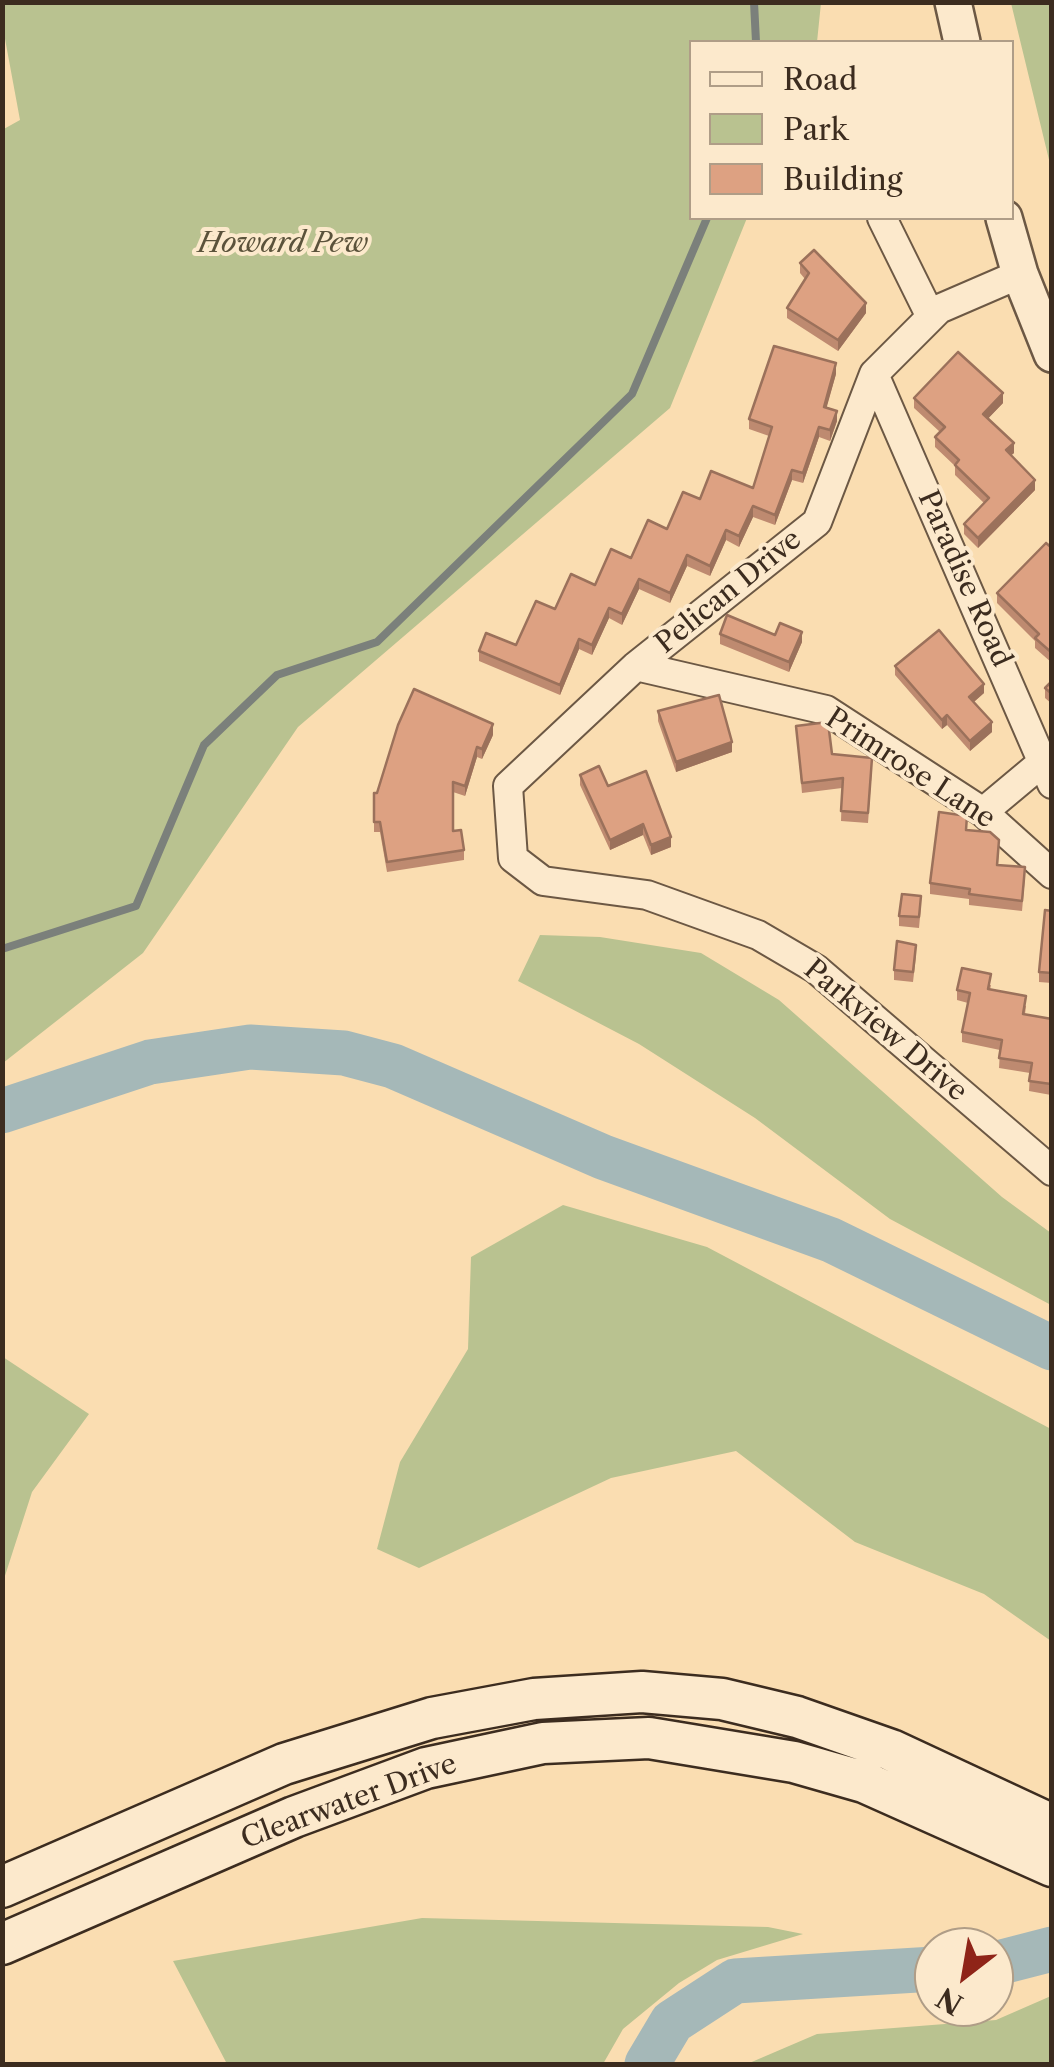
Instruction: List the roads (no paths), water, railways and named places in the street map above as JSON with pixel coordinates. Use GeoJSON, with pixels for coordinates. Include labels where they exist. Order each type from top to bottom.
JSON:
{"type":"FeatureCollection","features":[{"type":"Feature","properties":{"kind":"main road","name":"Clearwater Drive"},"geometry":{"type":"LineString","coordinates":[[2,1887],[284,1764],[432,1718],[534,1699],[642,1692],[722,1699],[854,1736],[1052,1866]]}},
{"type":"Feature","properties":{"kind":"main road","name":"Clearwater Drive"},"geometry":{"type":"LineString","coordinates":[[2,1944],[294,1817],[426,1768],[543,1743],[649,1738],[726,1748],[864,1782],[945,1796],[1052,1826]]}},
{"type":"Feature","properties":{"kind":"street"},"geometry":{"type":"LineString","coordinates":[[952,2],[962,40]]}},
{"type":"Feature","properties":{"kind":"street"},"geometry":{"type":"LineString","coordinates":[[883,220],[931,317]]}},
{"type":"Feature","properties":{"kind":"street"},"geometry":{"type":"LineString","coordinates":[[1005,220],[1020,274],[1052,354]]}},
{"type":"Feature","properties":{"kind":"street","name":"Pelican Drive"},"geometry":{"type":"LineString","coordinates":[[531,872],[513,858],[508,786],[636,666],[816,522],[874,374],[939,308],[1020,274]]}},
{"type":"Feature","properties":{"kind":"street","name":"Paradise Road"},"geometry":{"type":"LineString","coordinates":[[874,374],[1048,773]]}},
{"type":"Feature","properties":{"kind":"street","name":"Primrose Lane"},"geometry":{"type":"LineString","coordinates":[[636,666],[826,710],[983,812],[1052,874]]}},
{"type":"Feature","properties":{"kind":"street"},"geometry":{"type":"LineString","coordinates":[[983,812],[1048,773]]}},
{"type":"Feature","properties":{"kind":"street","name":"Parkview Drive"},"geometry":{"type":"LineString","coordinates":[[531,872],[543,881],[648,895],[758,935],[816,969],[1052,1170]]}},
{"type":"Feature","properties":{"kind":"waterway"},"geometry":{"type":"LineString","coordinates":[[754,2],[756,40]]}},
{"type":"Feature","properties":{"kind":"waterway"},"geometry":{"type":"LineString","coordinates":[[2,949],[136,906],[204,745],[277,675],[377,642],[632,394],[706,220]]}},
{"type":"Feature","properties":{"kind":"waterway"},"geometry":{"type":"LineString","coordinates":[[2,1111],[150,1062],[250,1047],[344,1053],[393,1066],[603,1157],[831,1240],[1052,1348]]}},
{"type":"Feature","properties":{"kind":"waterway"},"geometry":{"type":"LineString","coordinates":[[1014,1959],[1052,1949]]}},
{"type":"Feature","properties":{"kind":"waterway"},"geometry":{"type":"LineString","coordinates":[[647,2064],[672,2022],[735,1981],[914,1970]]}},
{"type":"Feature","properties":{"kind":"park label","name":"Howard Pew"},"geometry":{"type":"Point","coordinates":[283,244]}}]}
